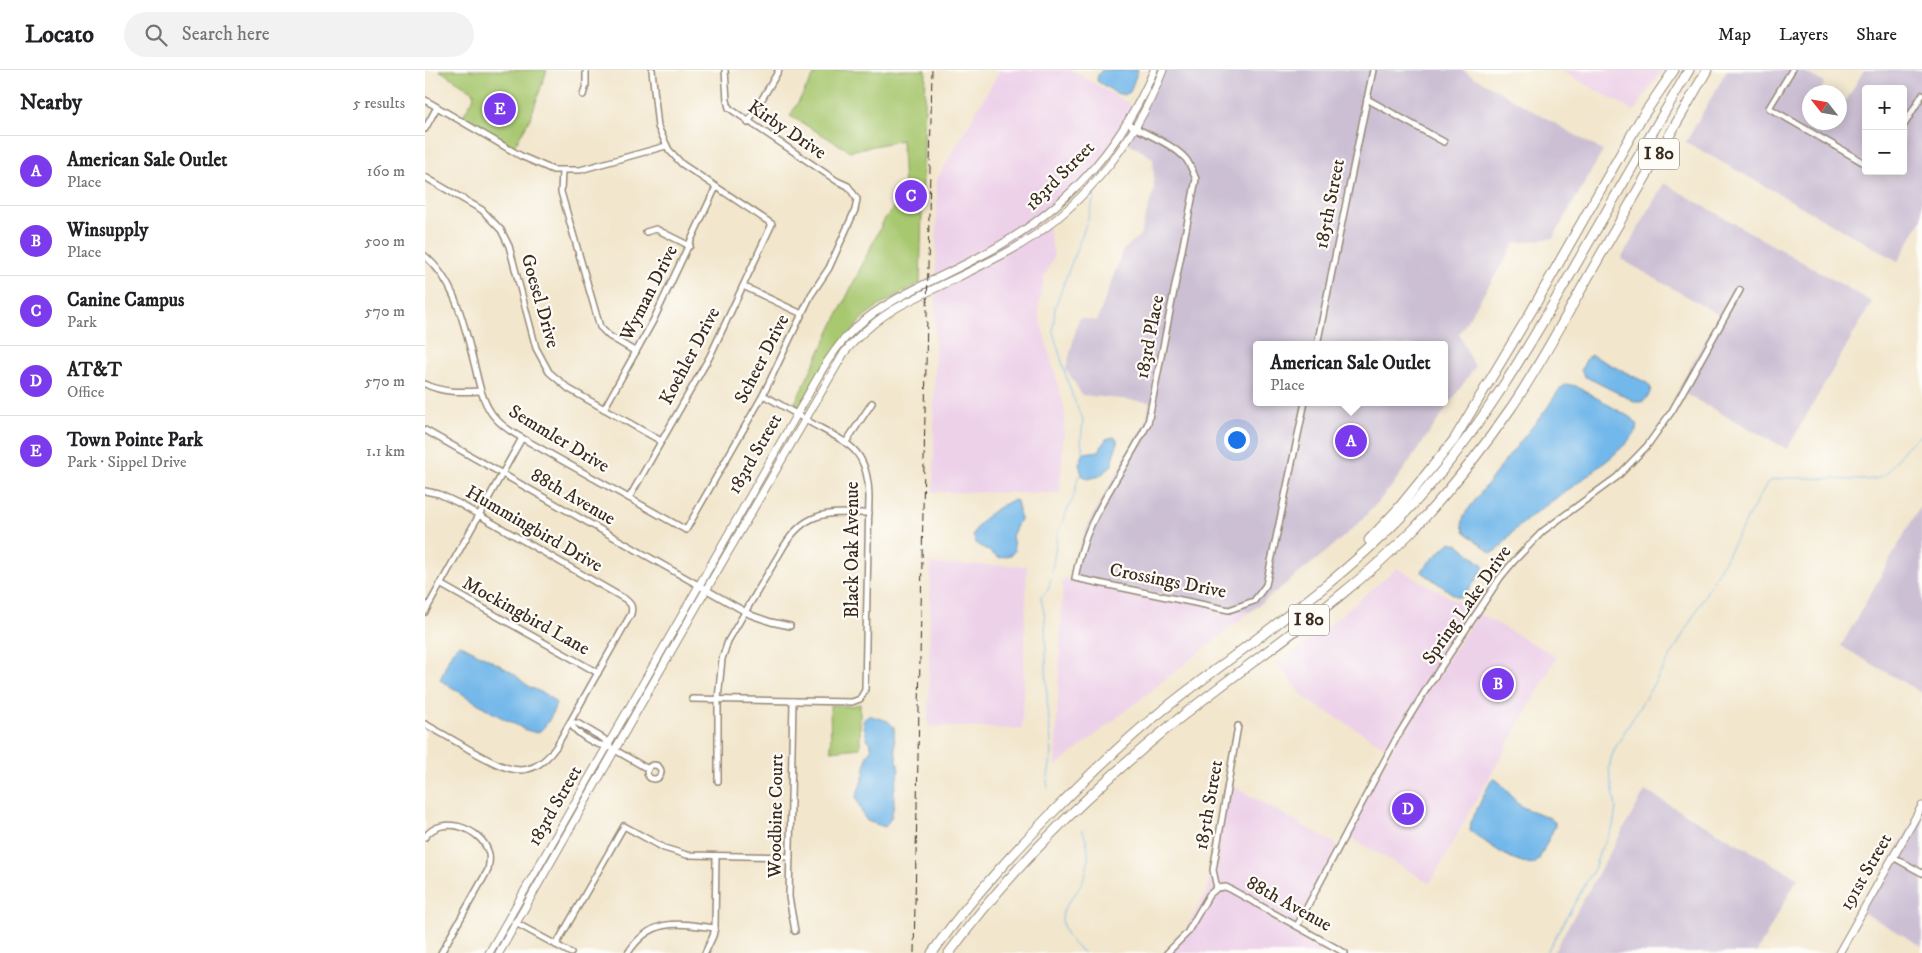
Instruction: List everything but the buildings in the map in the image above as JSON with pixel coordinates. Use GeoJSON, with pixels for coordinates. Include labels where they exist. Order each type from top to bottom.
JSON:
{"type":"FeatureCollection","features":[{"type":"Feature","properties":{"kind":"highway"},"geometry":{"type":"LineString","coordinates":[[1334,578],[1397,510],[1454,440],[1532,310],[1640,120],[1674,70]]}},
{"type":"Feature","properties":{"kind":"highway","name":"I 80"},"geometry":{"type":"LineString","coordinates":[[931,953],[1008,859],[1100,763],[1166,708],[1360,557],[1403,516],[1459,449],[1497,398],[1533,340],[1689,70]]}},
{"type":"Feature","properties":{"kind":"highway","name":"I 80"},"geometry":{"type":"LineString","coordinates":[[949,953],[1001,887],[1049,836],[1112,775],[1176,721],[1325,608],[1371,570],[1415,527],[1473,460],[1511,407],[1552,340],[1707,70]]}},
{"type":"Feature","properties":{"kind":"street"},"geometry":{"type":"LineString","coordinates":[[583,95],[587,85],[586,70]]}},
{"type":"Feature","properties":{"kind":"street"},"geometry":{"type":"LineString","coordinates":[[652,70],[656,120],[666,146],[682,164],[716,187]]}},
{"type":"Feature","properties":{"kind":"street","name":"Kirby Drive"},"geometry":{"type":"LineString","coordinates":[[725,70],[729,108],[748,123],[837,181],[849,186],[857,199]]}},
{"type":"Feature","properties":{"kind":"street"},"geometry":{"type":"LineString","coordinates":[[748,123],[779,70]]}},
{"type":"Feature","properties":{"kind":"street","name":"183rd Street"},"geometry":{"type":"LineString","coordinates":[[489,953],[829,360],[853,330],[898,296],[1005,244],[1042,219],[1095,168],[1127,123],[1154,70]]}},
{"type":"Feature","properties":{"kind":"street","name":"183rd Street"},"geometry":{"type":"LineString","coordinates":[[499,953],[844,353],[871,325],[907,302],[1029,240],[1062,214],[1093,182],[1119,151],[1134,128],[1163,70]]}},
{"type":"Feature","properties":{"kind":"street","name":"185th Street"},"geometry":{"type":"LineString","coordinates":[[1318,341],[1373,70]]}},
{"type":"Feature","properties":{"kind":"street"},"geometry":{"type":"LineString","coordinates":[[1792,70],[1769,108],[1862,162]]}},
{"type":"Feature","properties":{"kind":"street"},"geometry":{"type":"LineString","coordinates":[[1907,120],[1922,95]]}},
{"type":"Feature","properties":{"kind":"street"},"geometry":{"type":"LineString","coordinates":[[1367,99],[1444,142]]}},
{"type":"Feature","properties":{"kind":"street"},"geometry":{"type":"LineString","coordinates":[[425,100],[521,156],[541,166],[562,171],[587,168],[666,146]]}},
{"type":"Feature","properties":{"kind":"street"},"geometry":{"type":"LineString","coordinates":[[425,129],[437,108]]}},
{"type":"Feature","properties":{"kind":"street","name":"183rd Place"},"geometry":{"type":"LineString","coordinates":[[1075,578],[1082,547],[1093,519],[1138,445],[1147,423],[1196,179],[1187,159],[1171,146],[1127,123]]}},
{"type":"Feature","properties":{"kind":"street"},"geometry":{"type":"LineString","coordinates":[[562,171],[561,192],[600,327],[609,336],[636,352]]}},
{"type":"Feature","properties":{"kind":"street","name":"Goesel Drive"},"geometry":{"type":"LineString","coordinates":[[425,177],[482,210],[505,237],[536,348],[545,366],[562,384],[661,441]]}},
{"type":"Feature","properties":{"kind":"street","name":"Koehler Drive"},"geometry":{"type":"LineString","coordinates":[[629,498],[709,356],[771,224],[716,187]]}},
{"type":"Feature","properties":{"kind":"street","name":"Wyman Drive"},"geometry":{"type":"LineString","coordinates":[[604,409],[636,352],[716,187]]}},
{"type":"Feature","properties":{"kind":"street","name":"Scheer Drive"},"geometry":{"type":"LineString","coordinates":[[686,530],[763,395],[811,295],[829,268],[855,210],[857,199]]}},
{"type":"Feature","properties":{"kind":"street"},"geometry":{"type":"LineString","coordinates":[[646,232],[656,230],[689,246]]}},
{"type":"Feature","properties":{"kind":"street","name":"Semmler Drive"},"geometry":{"type":"LineString","coordinates":[[425,256],[438,269],[450,288],[467,338],[481,391],[493,415],[508,429],[522,438],[686,530]]}},
{"type":"Feature","properties":{"kind":"street"},"geometry":{"type":"LineString","coordinates":[[743,286],[802,314]]}},
{"type":"Feature","properties":{"kind":"street","name":"Spring Lake Drive"},"geometry":{"type":"LineString","coordinates":[[1297,926],[1397,737],[1500,578],[1514,560],[1543,531],[1617,477],[1647,446],[1672,411],[1740,290]]}},
{"type":"Feature","properties":{"kind":"street"},"geometry":{"type":"LineString","coordinates":[[425,384],[434,389],[455,392],[481,391]]}},
{"type":"Feature","properties":{"kind":"street","name":"Black Oak Avenue"},"geometry":{"type":"LineString","coordinates":[[763,395],[846,442],[859,455],[868,473],[866,686],[864,693],[860,700],[852,702],[793,701]]}},
{"type":"Feature","properties":{"kind":"street"},"geometry":{"type":"LineString","coordinates":[[846,442],[872,403]]}},
{"type":"Feature","properties":{"kind":"street","name":"Crossings Drive"},"geometry":{"type":"LineString","coordinates":[[1075,578],[1229,610],[1254,601],[1267,585],[1304,406]]}},
{"type":"Feature","properties":{"kind":"street","name":"88th Avenue"},"geometry":{"type":"LineString","coordinates":[[425,430],[746,612],[762,620],[790,626]]}},
{"type":"Feature","properties":{"kind":"street"},"geometry":{"type":"LineString","coordinates":[[425,612],[522,438]]}},
{"type":"Feature","properties":{"kind":"street","name":"Hummingbird Drive"},"geometry":{"type":"LineString","coordinates":[[425,491],[445,496],[631,604],[631,614],[598,673]]}},
{"type":"Feature","properties":{"kind":"street"},"geometry":{"type":"LineString","coordinates":[[718,781],[720,668],[725,650],[746,612],[791,535],[800,525],[826,513],[869,513]]}},
{"type":"Feature","properties":{"kind":"street","name":"Mockingbird Lane"},"geometry":{"type":"LineString","coordinates":[[440,584],[598,673]]}},
{"type":"Feature","properties":{"kind":"street"},"geometry":{"type":"LineString","coordinates":[[425,724],[501,766],[521,770],[532,768],[545,760],[556,747],[598,673]]}},
{"type":"Feature","properties":{"kind":"street"},"geometry":{"type":"LineString","coordinates":[[692,699],[793,701]]}},
{"type":"Feature","properties":{"kind":"street","name":"Woodbine Court"},"geometry":{"type":"LineString","coordinates":[[793,701],[789,897],[795,931]]}},
{"type":"Feature","properties":{"kind":"street"},"geometry":{"type":"LineString","coordinates":[[569,723],[577,723],[604,739],[608,746],[649,769]]}},
{"type":"Feature","properties":{"kind":"street","name":"185th Street"},"geometry":{"type":"LineString","coordinates":[[1217,888],[1213,870],[1238,726]]}},
{"type":"Feature","properties":{"kind":"street","name":"191st Street"},"geometry":{"type":"LineString","coordinates":[[1839,953],[1922,806]]}},
{"type":"Feature","properties":{"kind":"street"},"geometry":{"type":"LineString","coordinates":[[425,837],[434,828],[446,824],[457,825],[479,838],[485,844],[490,858],[489,865],[441,953]]}},
{"type":"Feature","properties":{"kind":"street"},"geometry":{"type":"LineString","coordinates":[[556,945],[624,826],[664,848],[695,856],[790,857]]}},
{"type":"Feature","properties":{"kind":"street"},"geometry":{"type":"LineString","coordinates":[[705,953],[715,928],[716,857]]}},
{"type":"Feature","properties":{"kind":"street"},"geometry":{"type":"LineString","coordinates":[[1893,857],[1922,873]]}},
{"type":"Feature","properties":{"kind":"street","name":"88th Avenue"},"geometry":{"type":"LineString","coordinates":[[1217,888],[1226,887],[1233,890],[1345,953]]}},
{"type":"Feature","properties":{"kind":"street"},"geometry":{"type":"LineString","coordinates":[[1167,953],[1187,933],[1209,895],[1217,888]]}},
{"type":"Feature","properties":{"kind":"street"},"geometry":{"type":"LineString","coordinates":[[508,919],[571,953]]}},
{"type":"Feature","properties":{"kind":"street"},"geometry":{"type":"LineString","coordinates":[[628,953],[646,933],[669,923],[715,928]]}},
{"type":"Feature","properties":{"kind":"shaded area"},"geometry":{"type":"Polygon","coordinates":[[[1000,70],[1071,70],[1140,110],[1132,126],[1109,158],[1082,188],[1050,215],[1002,250],[936,281],[937,179],[1000,70]]]}},
{"type":"Feature","properties":{"kind":"shaded area"},"geometry":{"type":"Polygon","coordinates":[[[1160,70],[1462,70],[1603,151],[1553,238],[1515,243],[1459,334],[1475,367],[1448,406],[1448,341],[1253,341],[1253,406],[1448,406],[1393,485],[1360,522],[1326,552],[1250,612],[1074,576],[1078,551],[1092,517],[1146,423],[1150,402],[1082,395],[1066,369],[1079,318],[1097,321],[1123,250],[1140,235],[1154,189],[1153,158],[1125,141],[1135,125],[1160,70]]]}},
{"type":"Feature","properties":{"kind":"shaded area"},"geometry":{"type":"Polygon","coordinates":[[[1560,70],[1662,70],[1634,111],[1560,70]]]}},
{"type":"Feature","properties":{"kind":"shaded area"},"geometry":{"type":"Polygon","coordinates":[[[1727,70],[1800,70],[1825,83],[1823,85],[1802,85],[1802,130],[1847,130],[1847,99],[1864,70],[1922,70],[1922,219],[1898,261],[1686,142],[1727,70]]]}},
{"type":"Feature","properties":{"kind":"shaded area"},"geometry":{"type":"Polygon","coordinates":[[[1664,183],[1872,302],[1787,449],[1678,390],[1719,315],[1621,259],[1664,183]]]}},
{"type":"Feature","properties":{"kind":"shaded area"},"geometry":{"type":"Polygon","coordinates":[[[1047,221],[1054,256],[1044,278],[1038,312],[1065,411],[1060,493],[933,492],[936,285],[1004,253],[1047,221]]]}},
{"type":"Feature","properties":{"kind":"shaded area"},"geometry":{"type":"Polygon","coordinates":[[[1922,503],[1922,693],[1841,646],[1922,503]]]}},
{"type":"Feature","properties":{"kind":"shaded area"},"geometry":{"type":"Polygon","coordinates":[[[931,564],[1027,566],[1022,729],[928,726],[931,564]]]}},
{"type":"Feature","properties":{"kind":"shaded area"},"geometry":{"type":"Polygon","coordinates":[[[1397,568],[1476,612],[1389,749],[1307,700],[1277,664],[1322,631],[1397,568]]]}},
{"type":"Feature","properties":{"kind":"shaded area"},"geometry":{"type":"Polygon","coordinates":[[[1063,578],[1250,612],[1055,767],[1063,578]]]}},
{"type":"Feature","properties":{"kind":"shaded area"},"geometry":{"type":"Polygon","coordinates":[[[1478,613],[1557,657],[1430,883],[1346,835],[1399,737],[1478,613]]]}},
{"type":"Feature","properties":{"kind":"shaded area"},"geometry":{"type":"Polygon","coordinates":[[[1226,782],[1338,845],[1296,927],[1342,953],[1164,953],[1184,932],[1207,891],[1226,782]]]}},
{"type":"Feature","properties":{"kind":"shaded area"},"geometry":{"type":"Polygon","coordinates":[[[1645,791],[1798,878],[1756,953],[1553,953],[1645,791]]]}},
{"type":"Feature","properties":{"kind":"shaded area"},"geometry":{"type":"Polygon","coordinates":[[[1922,806],[1922,946],[1862,912],[1922,806]]]}},
{"type":"Feature","properties":{"kind":"green space"},"geometry":{"type":"Polygon","coordinates":[[[439,70],[547,70],[530,119],[513,148],[461,119],[473,99],[474,92],[439,70]]]}},
{"type":"Feature","properties":{"kind":"green space"},"geometry":{"type":"Polygon","coordinates":[[[817,70],[926,70],[920,283],[877,307],[862,318],[798,408],[793,407],[884,220],[904,193],[902,140],[850,151],[790,116],[817,70]]]}},
{"type":"Feature","properties":{"kind":"green space"},"geometry":{"type":"Polygon","coordinates":[[[860,704],[860,748],[831,751],[830,705],[851,706],[860,704]]]}},
{"type":"Feature","properties":{"kind":"water"},"geometry":{"type":"Polygon","coordinates":[[[1102,70],[1138,70],[1130,92],[1124,95],[1116,93],[1097,81],[1098,75],[1102,70]]]}},
{"type":"Feature","properties":{"kind":"water"},"geometry":{"type":"Polygon","coordinates":[[[1591,355],[1647,383],[1651,388],[1647,399],[1642,402],[1636,402],[1584,376],[1581,370],[1587,358],[1591,355]]]}},
{"type":"Feature","properties":{"kind":"water"},"geometry":{"type":"Polygon","coordinates":[[[1566,384],[1576,386],[1633,419],[1638,425],[1633,435],[1607,461],[1528,519],[1513,532],[1501,547],[1491,553],[1464,531],[1462,525],[1464,515],[1557,393],[1566,384]]]}},
{"type":"Feature","properties":{"kind":"water"},"geometry":{"type":"Polygon","coordinates":[[[1113,437],[1117,439],[1117,442],[1112,465],[1100,476],[1088,479],[1082,475],[1079,463],[1084,453],[1099,451],[1106,439],[1113,437]]]}},
{"type":"Feature","properties":{"kind":"water"},"geometry":{"type":"Polygon","coordinates":[[[1014,500],[1017,501],[1020,519],[1012,536],[1015,550],[1011,555],[999,558],[976,543],[973,535],[980,523],[990,513],[1014,500]]]}},
{"type":"Feature","properties":{"kind":"water"},"geometry":{"type":"Polygon","coordinates":[[[1450,542],[1458,544],[1484,566],[1463,597],[1457,597],[1422,572],[1422,569],[1450,542]]]}},
{"type":"Feature","properties":{"kind":"water"},"geometry":{"type":"Polygon","coordinates":[[[459,644],[505,668],[527,685],[547,695],[556,703],[547,724],[537,733],[526,730],[495,714],[440,680],[450,656],[459,644]]]}},
{"type":"Feature","properties":{"kind":"water"},"geometry":{"type":"Polygon","coordinates":[[[868,715],[888,721],[894,727],[895,749],[899,770],[891,818],[885,827],[867,821],[856,797],[864,775],[867,755],[872,748],[867,738],[863,721],[868,715]]]}},
{"type":"Feature","properties":{"kind":"water"},"geometry":{"type":"Polygon","coordinates":[[[1495,779],[1502,784],[1520,805],[1555,822],[1555,826],[1538,861],[1534,864],[1509,857],[1470,831],[1471,822],[1491,780],[1495,779]]]}},
{"type":"Feature","properties":{"kind":"waterway"},"geometry":{"type":"LineString","coordinates":[[1084,453],[1081,442],[1083,419],[1072,395],[1053,332],[1055,307],[1097,189]]}},
{"type":"Feature","properties":{"kind":"waterway"},"geometry":{"type":"LineString","coordinates":[[1546,953],[1594,869],[1600,851],[1613,827],[1616,808],[1609,770],[1616,746],[1675,649],[1767,483],[1785,478],[1862,480],[1879,478],[1885,475],[1907,447],[1922,435]]}},
{"type":"Feature","properties":{"kind":"waterway"},"geometry":{"type":"LineString","coordinates":[[1052,571],[1058,531],[1074,496],[1078,477],[1082,475]]}},
{"type":"Feature","properties":{"kind":"waterway"},"geometry":{"type":"LineString","coordinates":[[1048,788],[1047,782],[1052,753],[1047,699],[1045,618],[1041,597],[1048,590],[1051,578]]}},
{"type":"Feature","properties":{"kind":"waterway"},"geometry":{"type":"LineString","coordinates":[[1082,830],[1087,846],[1088,863],[1079,888],[1064,909],[1062,923],[1069,938],[1084,953]]}},
{"type":"Feature","properties":{"kind":"railway"},"geometry":{"type":"LineString","coordinates":[[914,953],[932,70]]}},
{"type":"Feature","properties":{"kind":"place","name":"Town Pointe Park"},"geometry":{"type":"Point","coordinates":[500,109]}},
{"type":"Feature","properties":{"kind":"place","name":"Canine Campus"},"geometry":{"type":"Point","coordinates":[911,196]}},
{"type":"Feature","properties":{"kind":"place","name":"American Sale Outlet"},"geometry":{"type":"Point","coordinates":[1351,441]}},
{"type":"Feature","properties":{"kind":"place","name":"Winsupply"},"geometry":{"type":"Point","coordinates":[1498,684]}},
{"type":"Feature","properties":{"kind":"place","name":"AT&T"},"geometry":{"type":"Point","coordinates":[1408,809]}}]}
